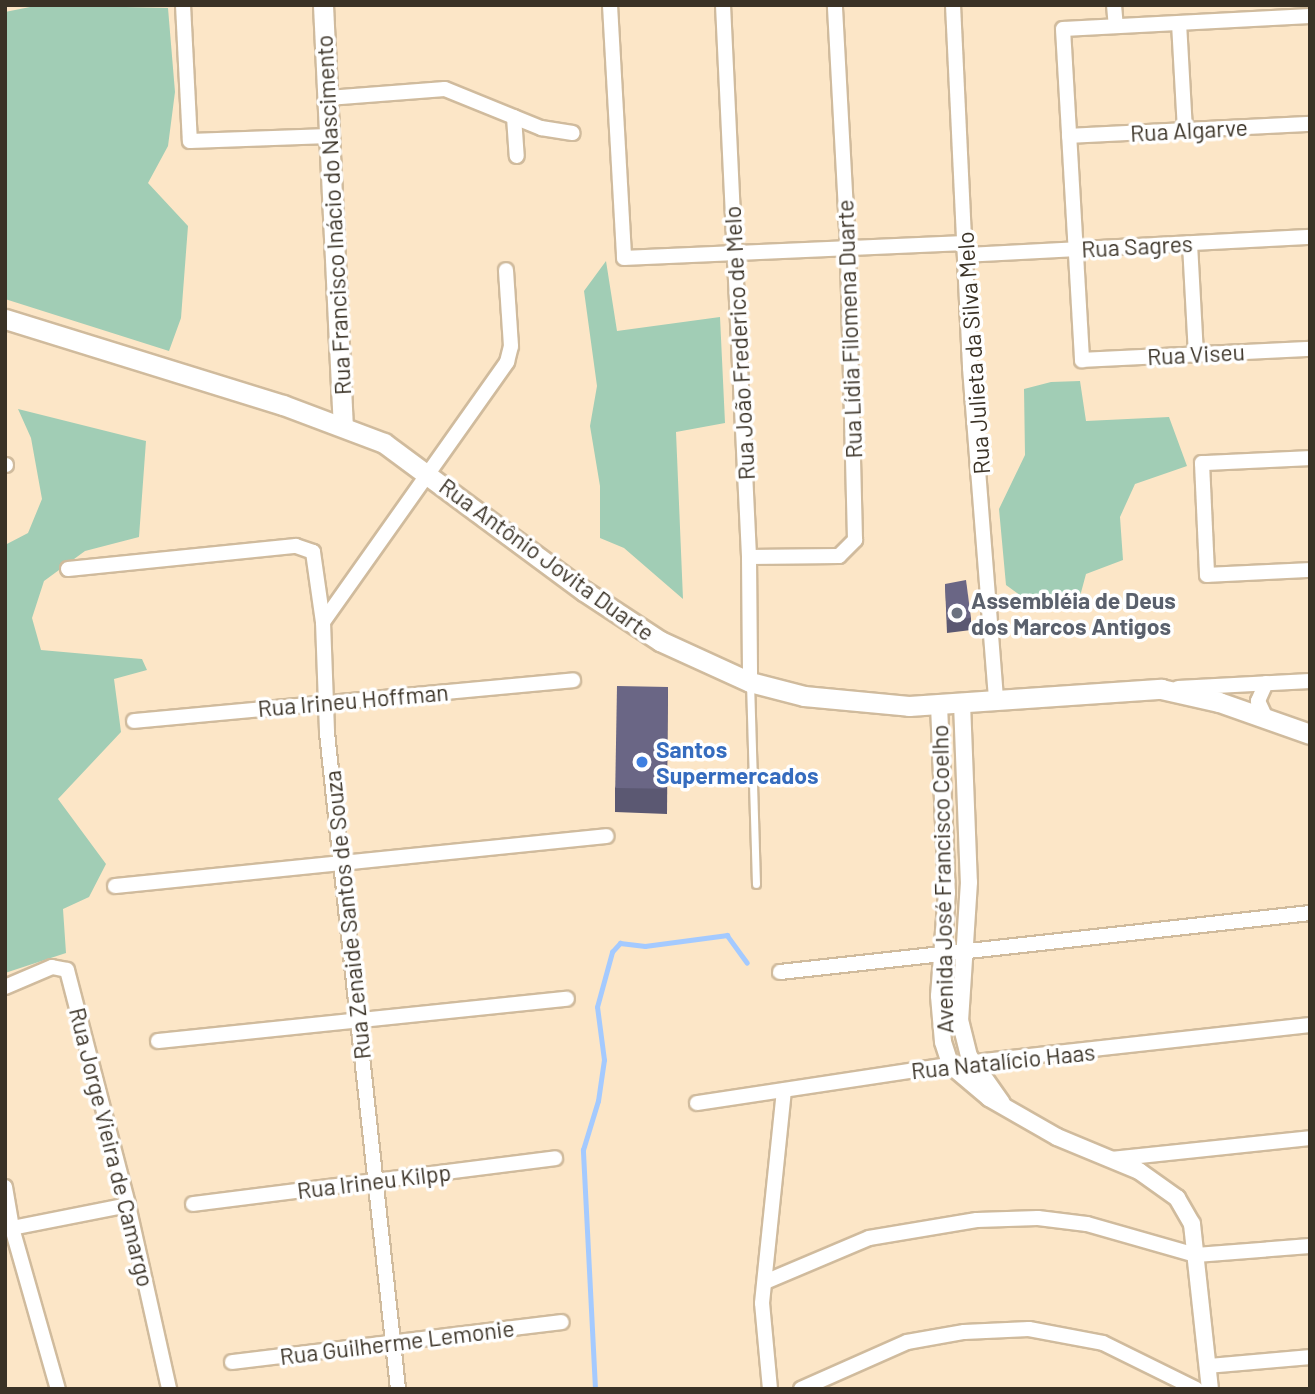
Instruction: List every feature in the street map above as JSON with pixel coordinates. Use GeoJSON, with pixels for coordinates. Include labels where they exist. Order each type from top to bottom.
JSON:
{"type":"FeatureCollection","features":[{"type":"Feature","properties":{"kind":"main road","name":"Rua Francisco Inácio do Nascimento"},"geometry":{"type":"LineString","coordinates":[[323,5],[342,425]]}},
{"type":"Feature","properties":{"kind":"main road","name":"Rua Antônio Jovita Duarte"},"geometry":{"type":"LineString","coordinates":[[5,318],[342,425],[384,443],[584,591],[660,641],[750,682],[839,701],[939,705],[1161,689],[1266,718],[1310,734]]}},
{"type":"Feature","properties":{"kind":"street"},"geometry":{"type":"LineString","coordinates":[[183,5],[190,141],[329,136]]}},
{"type":"Feature","properties":{"kind":"street","name":"Rua Sagres"},"geometry":{"type":"LineString","coordinates":[[610,5],[624,258],[848,248],[1076,250],[1310,237]]}},
{"type":"Feature","properties":{"kind":"street","name":"Rua João Frederico de Melo"},"geometry":{"type":"LineString","coordinates":[[723,5],[749,557],[750,682]]}},
{"type":"Feature","properties":{"kind":"street","name":"Rua Lídia Filomena Duarte"},"geometry":{"type":"LineString","coordinates":[[749,557],[839,556],[855,540],[848,248],[835,5]]}},
{"type":"Feature","properties":{"kind":"street","name":"Rua Julieta da Silva Melo"},"geometry":{"type":"LineString","coordinates":[[953,5],[965,249],[996,701]]}},
{"type":"Feature","properties":{"kind":"street"},"geometry":{"type":"LineString","coordinates":[[1114,5],[1115,26]]}},
{"type":"Feature","properties":{"kind":"street"},"geometry":{"type":"LineString","coordinates":[[1076,250],[1063,29],[1310,16]]}},
{"type":"Feature","properties":{"kind":"street"},"geometry":{"type":"LineString","coordinates":[[1179,23],[1185,131]]}},
{"type":"Feature","properties":{"kind":"street"},"geometry":{"type":"LineString","coordinates":[[328,97],[445,89],[541,128],[573,133]]}},
{"type":"Feature","properties":{"kind":"street"},"geometry":{"type":"LineString","coordinates":[[513,117],[517,156]]}},
{"type":"Feature","properties":{"kind":"street","name":"Rua Algarve"},"geometry":{"type":"LineString","coordinates":[[1069,136],[1310,124]]}},
{"type":"Feature","properties":{"kind":"street"},"geometry":{"type":"LineString","coordinates":[[1190,244],[1196,354]]}},
{"type":"Feature","properties":{"kind":"street","name":"Rua Viseu"},"geometry":{"type":"LineString","coordinates":[[1076,250],[1082,360],[1310,349]]}},
{"type":"Feature","properties":{"kind":"street"},"geometry":{"type":"LineString","coordinates":[[323,622],[425,472],[507,362],[511,346],[506,270]]}},
{"type":"Feature","properties":{"kind":"street"},"geometry":{"type":"LineString","coordinates":[[1310,458],[1202,463],[1207,575],[1310,570]]}},
{"type":"Feature","properties":{"kind":"street","name":"Rua Zenaide Santos de Souza"},"geometry":{"type":"LineString","coordinates":[[68,569],[306,548],[313,552],[323,622],[324,702],[398,1389]]}},
{"type":"Feature","properties":{"kind":"street","name":"Rua Irineu Hoffman"},"geometry":{"type":"LineString","coordinates":[[134,722],[573,680]]}},
{"type":"Feature","properties":{"kind":"street"},"geometry":{"type":"LineString","coordinates":[[1161,689],[1310,681]]}},
{"type":"Feature","properties":{"kind":"street"},"geometry":{"type":"LineString","coordinates":[[1265,683],[1258,701],[1266,718]]}},
{"type":"Feature","properties":{"kind":"street","name":"Avenida José Francisco Coelho"},"geometry":{"type":"LineString","coordinates":[[962,703],[969,882],[960,1020],[962,1042],[1006,1108]]}},
{"type":"Feature","properties":{"kind":"street","name":"Avenida José Francisco Coelho"},"geometry":{"type":"LineString","coordinates":[[939,705],[947,892],[942,954],[941,1025],[951,1065],[974,1089],[1006,1108],[1057,1138],[1111,1159],[1154,1180],[1177,1198],[1189,1217],[1196,1255],[1210,1389]]}},
{"type":"Feature","properties":{"kind":"street"},"geometry":{"type":"LineString","coordinates":[[115,886],[606,836]]}},
{"type":"Feature","properties":{"kind":"street"},"geometry":{"type":"LineString","coordinates":[[780,972],[1310,913]]}},
{"type":"Feature","properties":{"kind":"street","name":"Rua Jorge Vieira de Camargo"},"geometry":{"type":"LineString","coordinates":[[5,987],[52,967],[67,970],[128,1205],[169,1389]]}},
{"type":"Feature","properties":{"kind":"street"},"geometry":{"type":"LineString","coordinates":[[158,1041],[358,1018],[567,999]]}},
{"type":"Feature","properties":{"kind":"street","name":"Rua Natalício Haas"},"geometry":{"type":"LineString","coordinates":[[698,1103],[951,1065],[975,1065],[1310,1025]]}},
{"type":"Feature","properties":{"kind":"street"},"geometry":{"type":"LineString","coordinates":[[770,1389],[762,1322],[784,1090]]}},
{"type":"Feature","properties":{"kind":"street"},"geometry":{"type":"LineString","coordinates":[[1111,1159],[1310,1138]]}},
{"type":"Feature","properties":{"kind":"street","name":"Rua Irineu Kilpp"},"geometry":{"type":"LineString","coordinates":[[192,1204],[555,1158]]}},
{"type":"Feature","properties":{"kind":"street"},"geometry":{"type":"LineString","coordinates":[[5,1187],[12,1228],[58,1389]]}},
{"type":"Feature","properties":{"kind":"street"},"geometry":{"type":"LineString","coordinates":[[12,1228],[128,1205]]}},
{"type":"Feature","properties":{"kind":"street"},"geometry":{"type":"LineString","coordinates":[[765,1282],[869,1238],[977,1220],[1087,1224],[1196,1255],[1310,1246]]}},
{"type":"Feature","properties":{"kind":"street","name":"Rua Guilherme Lemonie"},"geometry":{"type":"LineString","coordinates":[[232,1362],[562,1322]]}},
{"type":"Feature","properties":{"kind":"street"},"geometry":{"type":"LineString","coordinates":[[801,1389],[907,1342],[964,1332],[1029,1329],[1103,1343],[1196,1389]]}},
{"type":"Feature","properties":{"kind":"street"},"geometry":{"type":"LineString","coordinates":[[1208,1366],[1310,1357]]}},
{"type":"Feature","properties":{"kind":"lane"},"geometry":{"type":"LineString","coordinates":[[750,682],[756,884]]}},
{"type":"Feature","properties":{"kind":"green space"},"geometry":{"type":"Polygon","coordinates":[[[40,5],[168,8],[175,92],[168,146],[148,183],[188,226],[181,318],[169,351],[5,299],[5,12],[40,5]]]}},
{"type":"Feature","properties":{"kind":"green space"},"geometry":{"type":"Polygon","coordinates":[[[606,261],[617,331],[720,317],[725,423],[676,432],[683,599],[624,548],[600,538],[600,486],[590,426],[597,386],[584,291],[606,261]]]}},
{"type":"Feature","properties":{"kind":"green space"},"geometry":{"type":"Polygon","coordinates":[[[1080,381],[1086,421],[1169,417],[1187,466],[1135,484],[1120,517],[1123,560],[1086,574],[1079,600],[1057,601],[1046,594],[1025,599],[1006,585],[999,509],[1025,455],[1024,389],[1051,382],[1080,381]]]}},
{"type":"Feature","properties":{"kind":"green space"},"geometry":{"type":"Polygon","coordinates":[[[18,409],[146,441],[139,537],[85,551],[44,581],[32,618],[41,650],[142,659],[147,670],[114,679],[121,732],[58,799],[106,864],[89,897],[63,909],[66,953],[5,973],[5,545],[28,533],[42,499],[31,438],[18,409]]]}},
{"type":"Feature","properties":{"kind":"building","name":"Assembléia de Deus dos Marcos Antigos"},"geometry":{"type":"Polygon","coordinates":[[[966,580],[971,618],[947,620],[945,584],[966,580]]]}},
{"type":"Feature","properties":{"kind":"building","name":"Santos Supermercados"},"geometry":{"type":"Polygon","coordinates":[[[617,686],[668,687],[666,789],[615,788],[617,686]]]}},
{"type":"Feature","properties":{"kind":"waterway"},"geometry":{"type":"LineString","coordinates":[[595,1389],[583,1150],[598,1101],[604,1060],[597,1007],[612,952],[620,943],[645,946],[727,935],[747,963]]}},
{"type":"Feature","properties":{"kind":"place","name":"Assembléia de Deus dos Marcos Antigos"},"geometry":{"type":"Point","coordinates":[957,613]}},
{"type":"Feature","properties":{"kind":"place","name":"Santos Supermercados"},"geometry":{"type":"Point","coordinates":[642,762]}}]}
